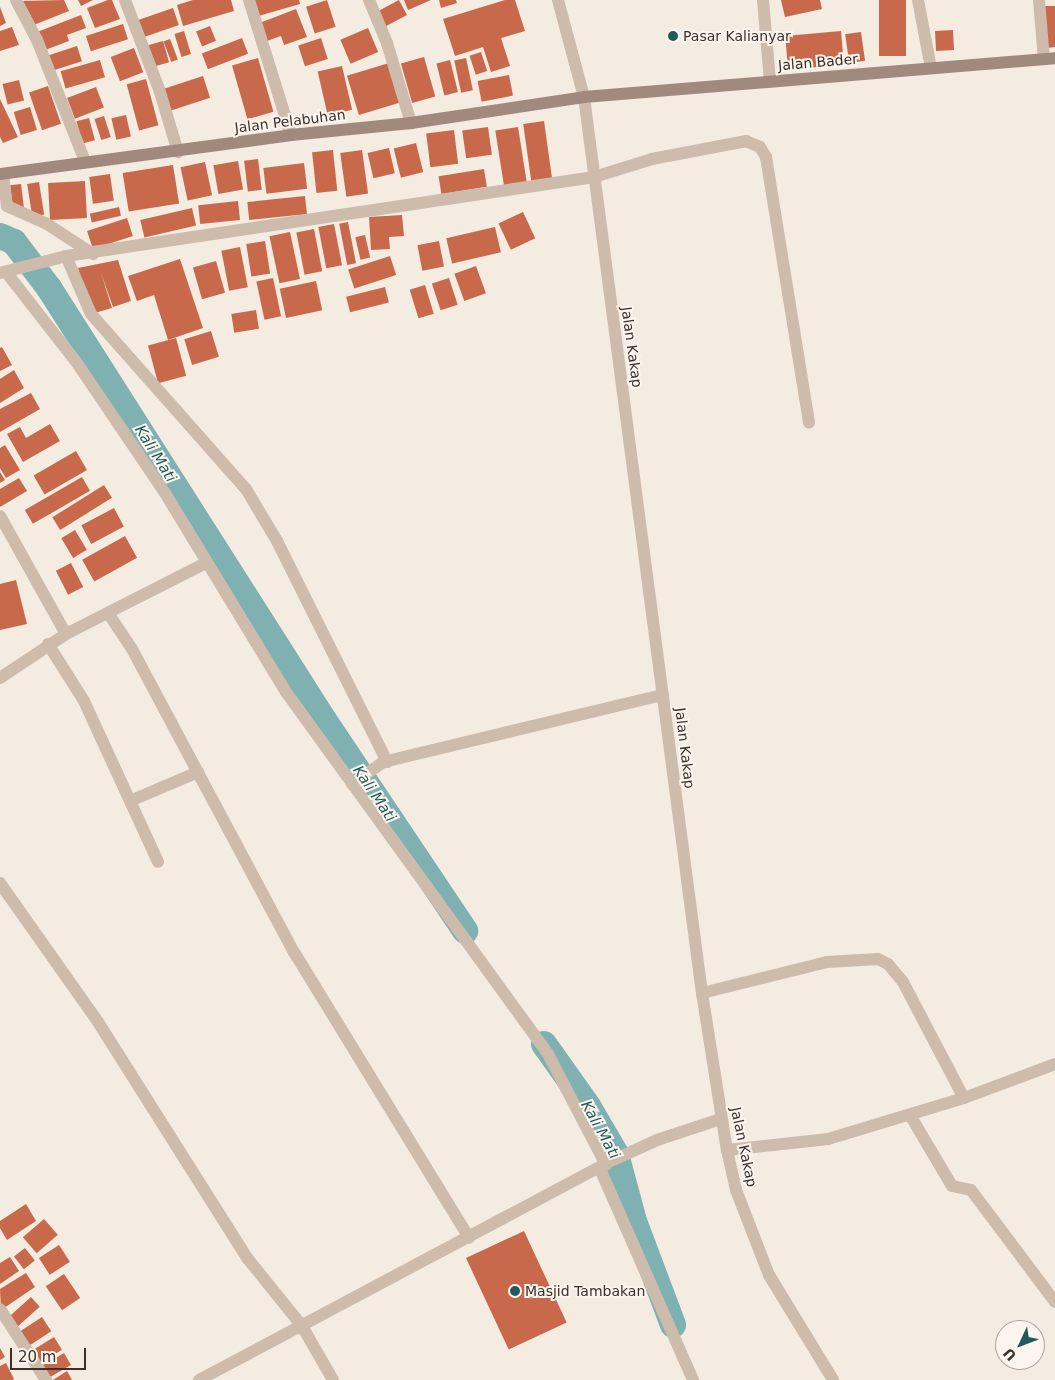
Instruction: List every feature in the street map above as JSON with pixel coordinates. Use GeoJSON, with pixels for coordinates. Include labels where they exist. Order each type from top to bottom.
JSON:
{"type":"FeatureCollection","features":[{"type":"Feature","properties":{"kind":"main road","name":"Jalan Bader"},"geometry":{"type":"LineString","coordinates":[[584,97],[1050,58]]}},
{"type":"Feature","properties":{"kind":"main road","name":"Jalan Pelabuhan"},"geometry":{"type":"LineString","coordinates":[[2,174],[85,161],[178,152],[291,135],[411,123],[584,97]]}},
{"type":"Feature","properties":{"kind":"street"},"geometry":{"type":"LineString","coordinates":[[16,0],[32,29],[85,161]]}},
{"type":"Feature","properties":{"kind":"street"},"geometry":{"type":"LineString","coordinates":[[125,0],[160,88],[178,152]]}},
{"type":"Feature","properties":{"kind":"street"},"geometry":{"type":"LineString","coordinates":[[249,0],[291,135]]}},
{"type":"Feature","properties":{"kind":"street"},"geometry":{"type":"LineString","coordinates":[[369,0],[388,42],[411,123]]}},
{"type":"Feature","properties":{"kind":"street","name":"Jalan Kakap"},"geometry":{"type":"LineString","coordinates":[[558,0],[584,97],[702,993],[727,1150],[736,1190],[769,1275],[833,1380]]}},
{"type":"Feature","properties":{"kind":"street"},"geometry":{"type":"LineString","coordinates":[[763,0],[770,81]]}},
{"type":"Feature","properties":{"kind":"street"},"geometry":{"type":"LineString","coordinates":[[918,0],[931,68]]}},
{"type":"Feature","properties":{"kind":"street"},"geometry":{"type":"LineString","coordinates":[[1038,0],[1050,58]]}},
{"type":"Feature","properties":{"kind":"street"},"geometry":{"type":"LineString","coordinates":[[693,1380],[606,1164],[548,1054],[356,782],[286,692],[165,493],[77,362],[3,273],[66,256],[93,254],[594,177],[652,159],[738,141],[760,147],[766,157],[810,423]]}},
{"type":"Feature","properties":{"kind":"street"},"geometry":{"type":"LineString","coordinates":[[2,174],[7,206],[47,224],[93,254]]}},
{"type":"Feature","properties":{"kind":"street"},"geometry":{"type":"LineString","coordinates":[[66,256],[91,314],[246,489],[277,541],[384,762]]}},
{"type":"Feature","properties":{"kind":"street"},"geometry":{"type":"LineString","coordinates":[[0,516],[66,634]]}},
{"type":"Feature","properties":{"kind":"street"},"geometry":{"type":"LineString","coordinates":[[0,678],[48,644],[206,563]]}},
{"type":"Feature","properties":{"kind":"street"},"geometry":{"type":"LineString","coordinates":[[108,613],[132,649],[294,952],[469,1238]]}},
{"type":"Feature","properties":{"kind":"street"},"geometry":{"type":"LineString","coordinates":[[48,644],[78,689],[158,862]]}},
{"type":"Feature","properties":{"kind":"street"},"geometry":{"type":"LineString","coordinates":[[356,782],[384,762],[663,695]]}},
{"type":"Feature","properties":{"kind":"street"},"geometry":{"type":"LineString","coordinates":[[130,801],[198,772]]}},
{"type":"Feature","properties":{"kind":"street"},"geometry":{"type":"LineString","coordinates":[[0,883],[98,1022],[248,1259],[302,1326],[333,1380]]}},
{"type":"Feature","properties":{"kind":"street"},"geometry":{"type":"LineString","coordinates":[[702,993],[827,962],[878,959],[888,964],[903,982],[964,1098]]}},
{"type":"Feature","properties":{"kind":"street"},"geometry":{"type":"LineString","coordinates":[[727,1150],[828,1139],[964,1098],[1055,1064]]}},
{"type":"Feature","properties":{"kind":"street"},"geometry":{"type":"LineString","coordinates":[[910,1115],[952,1186],[971,1190],[1055,1302]]}},
{"type":"Feature","properties":{"kind":"street"},"geometry":{"type":"LineString","coordinates":[[199,1380],[606,1164],[657,1140],[721,1119]]}},
{"type":"Feature","properties":{"kind":"street"},"geometry":{"type":"LineString","coordinates":[[0,1309],[46,1380]]}},
{"type":"Feature","properties":{"kind":"building"},"geometry":{"type":"Polygon","coordinates":[[[64,0],[69,11],[31,26],[21,1],[64,0]]]}},
{"type":"Feature","properties":{"kind":"building"},"geometry":{"type":"Polygon","coordinates":[[[78,0],[93,0],[81,6],[78,0]]]}},
{"type":"Feature","properties":{"kind":"building"},"geometry":{"type":"Polygon","coordinates":[[[112,0],[120,19],[95,28],[87,8],[112,0]]]}},
{"type":"Feature","properties":{"kind":"building"},"geometry":{"type":"Polygon","coordinates":[[[193,0],[231,0],[234,11],[183,26],[177,5],[193,0]]]}},
{"type":"Feature","properties":{"kind":"building"},"geometry":{"type":"Polygon","coordinates":[[[250,0],[299,0],[300,4],[255,17],[250,0]]]}},
{"type":"Feature","properties":{"kind":"building"},"geometry":{"type":"Polygon","coordinates":[[[327,0],[336,27],[315,33],[306,7],[327,0]]]}},
{"type":"Feature","properties":{"kind":"building"},"geometry":{"type":"Polygon","coordinates":[[[399,0],[407,15],[385,27],[377,12],[399,0]]]}},
{"type":"Feature","properties":{"kind":"building"},"geometry":{"type":"Polygon","coordinates":[[[404,0],[431,0],[408,10],[404,0]]]}},
{"type":"Feature","properties":{"kind":"building"},"geometry":{"type":"Polygon","coordinates":[[[439,0],[456,0],[457,3],[441,8],[439,0]]]}},
{"type":"Feature","properties":{"kind":"building"},"geometry":{"type":"Polygon","coordinates":[[[505,0],[515,0],[525,31],[501,38],[510,66],[491,72],[483,47],[455,56],[443,19],[505,0]]]}},
{"type":"Feature","properties":{"kind":"building"},"geometry":{"type":"Polygon","coordinates":[[[781,0],[820,0],[822,9],[785,17],[781,0]]]}},
{"type":"Feature","properties":{"kind":"building"},"geometry":{"type":"Polygon","coordinates":[[[879,0],[906,0],[906,56],[879,56],[879,0]]]}},
{"type":"Feature","properties":{"kind":"building"},"geometry":{"type":"Polygon","coordinates":[[[1043,6],[1055,6],[1055,47],[1046,48],[1043,6]]]}},
{"type":"Feature","properties":{"kind":"building"},"geometry":{"type":"Polygon","coordinates":[[[0,7],[6,23],[0,26],[0,7]]]}},
{"type":"Feature","properties":{"kind":"building"},"geometry":{"type":"Polygon","coordinates":[[[173,8],[179,25],[142,38],[136,21],[173,8]]]}},
{"type":"Feature","properties":{"kind":"building"},"geometry":{"type":"Polygon","coordinates":[[[296,9],[307,37],[284,45],[281,36],[264,42],[257,24],[296,9]]]}},
{"type":"Feature","properties":{"kind":"building"},"geometry":{"type":"Polygon","coordinates":[[[81,15],[86,28],[67,35],[69,41],[45,50],[37,32],[81,15]]]}},
{"type":"Feature","properties":{"kind":"building"},"geometry":{"type":"Polygon","coordinates":[[[123,24],[128,39],[91,51],[86,36],[123,24]]]}},
{"type":"Feature","properties":{"kind":"building"},"geometry":{"type":"Polygon","coordinates":[[[210,26],[216,41],[202,46],[196,32],[210,26]]]}},
{"type":"Feature","properties":{"kind":"building"},"geometry":{"type":"Polygon","coordinates":[[[12,27],[19,45],[0,51],[0,31],[12,27]]]}},
{"type":"Feature","properties":{"kind":"building"},"geometry":{"type":"Polygon","coordinates":[[[368,28],[378,52],[351,64],[340,40],[368,28]]]}},
{"type":"Feature","properties":{"kind":"building"},"geometry":{"type":"Polygon","coordinates":[[[953,30],[954,50],[936,51],[935,31],[953,30]]]}},
{"type":"Feature","properties":{"kind":"building"},"geometry":{"type":"Polygon","coordinates":[[[184,31],[191,54],[181,57],[174,34],[184,31]]]}},
{"type":"Feature","properties":{"kind":"building"},"geometry":{"type":"Polygon","coordinates":[[[841,31],[844,65],[788,70],[785,36],[841,31]]]}},
{"type":"Feature","properties":{"kind":"building"},"geometry":{"type":"Polygon","coordinates":[[[861,32],[865,61],[849,63],[845,34],[861,32]]]}},
{"type":"Feature","properties":{"kind":"building"},"geometry":{"type":"Polygon","coordinates":[[[242,38],[248,54],[208,69],[202,53],[242,38]]]}},
{"type":"Feature","properties":{"kind":"building"},"geometry":{"type":"Polygon","coordinates":[[[321,38],[328,59],[305,66],[298,45],[321,38]]]}},
{"type":"Feature","properties":{"kind":"building"},"geometry":{"type":"Polygon","coordinates":[[[170,39],[178,60],[171,62],[163,42],[170,39]]]}},
{"type":"Feature","properties":{"kind":"building"},"geometry":{"type":"Polygon","coordinates":[[[163,41],[169,62],[151,67],[145,46],[163,41]]]}},
{"type":"Feature","properties":{"kind":"building"},"geometry":{"type":"Polygon","coordinates":[[[77,46],[82,61],[52,71],[47,56],[77,46]]]}},
{"type":"Feature","properties":{"kind":"building"},"geometry":{"type":"Polygon","coordinates":[[[134,48],[143,72],[120,81],[111,57],[134,48]]]}},
{"type":"Feature","properties":{"kind":"building"},"geometry":{"type":"Polygon","coordinates":[[[481,52],[487,71],[476,75],[470,56],[481,52]]]}},
{"type":"Feature","properties":{"kind":"building"},"geometry":{"type":"Polygon","coordinates":[[[424,57],[435,96],[412,103],[401,64],[424,57]]]}},
{"type":"Feature","properties":{"kind":"building"},"geometry":{"type":"Polygon","coordinates":[[[258,58],[273,112],[247,119],[232,65],[258,58]]]}},
{"type":"Feature","properties":{"kind":"building"},"geometry":{"type":"Polygon","coordinates":[[[466,58],[473,90],[461,93],[454,60],[466,58]]]}},
{"type":"Feature","properties":{"kind":"building"},"geometry":{"type":"Polygon","coordinates":[[[100,60],[105,77],[66,89],[61,71],[100,60]]]}},
{"type":"Feature","properties":{"kind":"building"},"geometry":{"type":"Polygon","coordinates":[[[450,60],[458,92],[444,95],[436,63],[450,60]]]}},
{"type":"Feature","properties":{"kind":"building"},"geometry":{"type":"Polygon","coordinates":[[[389,63],[401,102],[359,115],[347,76],[389,63]]]}},
{"type":"Feature","properties":{"kind":"building"},"geometry":{"type":"Polygon","coordinates":[[[342,66],[352,110],[328,115],[318,72],[342,66]]]}},
{"type":"Feature","properties":{"kind":"building"},"geometry":{"type":"Polygon","coordinates":[[[509,75],[513,96],[482,102],[478,81],[509,75]]]}},
{"type":"Feature","properties":{"kind":"building"},"geometry":{"type":"Polygon","coordinates":[[[203,76],[210,98],[171,111],[164,89],[203,76]]]}},
{"type":"Feature","properties":{"kind":"building"},"geometry":{"type":"Polygon","coordinates":[[[146,79],[158,125],[139,131],[127,84],[146,79]]]}},
{"type":"Feature","properties":{"kind":"building"},"geometry":{"type":"Polygon","coordinates":[[[19,80],[24,100],[8,104],[3,84],[19,80]]]}},
{"type":"Feature","properties":{"kind":"building"},"geometry":{"type":"Polygon","coordinates":[[[48,86],[61,124],[42,130],[29,93],[48,86]]]}},
{"type":"Feature","properties":{"kind":"building"},"geometry":{"type":"Polygon","coordinates":[[[96,87],[104,108],[75,119],[67,98],[96,87]]]}},
{"type":"Feature","properties":{"kind":"building"},"geometry":{"type":"Polygon","coordinates":[[[0,99],[18,137],[3,143],[0,137],[0,99]]]}},
{"type":"Feature","properties":{"kind":"building"},"geometry":{"type":"Polygon","coordinates":[[[30,107],[37,130],[21,135],[14,112],[30,107]]]}},
{"type":"Feature","properties":{"kind":"building"},"geometry":{"type":"Polygon","coordinates":[[[126,115],[131,136],[116,140],[111,118],[126,115]]]}},
{"type":"Feature","properties":{"kind":"building"},"geometry":{"type":"Polygon","coordinates":[[[104,116],[111,137],[101,140],[94,119],[104,116]]]}},
{"type":"Feature","properties":{"kind":"building"},"geometry":{"type":"Polygon","coordinates":[[[89,118],[95,140],[82,144],[76,121],[89,118]]]}},
{"type":"Feature","properties":{"kind":"building"},"geometry":{"type":"Polygon","coordinates":[[[544,121],[552,180],[532,183],[523,124],[544,121]]]}},
{"type":"Feature","properties":{"kind":"building"},"geometry":{"type":"Polygon","coordinates":[[[488,127],[492,155],[466,158],[462,131],[488,127]]]}},
{"type":"Feature","properties":{"kind":"building"},"geometry":{"type":"Polygon","coordinates":[[[518,127],[527,183],[504,187],[495,131],[518,127]]]}},
{"type":"Feature","properties":{"kind":"building"},"geometry":{"type":"Polygon","coordinates":[[[454,130],[458,164],[430,167],[426,133],[454,130]]]}},
{"type":"Feature","properties":{"kind":"building"},"geometry":{"type":"Polygon","coordinates":[[[416,143],[423,172],[401,178],[394,149],[416,143]]]}},
{"type":"Feature","properties":{"kind":"building"},"geometry":{"type":"Polygon","coordinates":[[[389,148],[395,173],[373,178],[368,153],[389,148]]]}},
{"type":"Feature","properties":{"kind":"building"},"geometry":{"type":"Polygon","coordinates":[[[333,150],[337,191],[316,193],[312,152],[333,150]]]}},
{"type":"Feature","properties":{"kind":"building"},"geometry":{"type":"Polygon","coordinates":[[[362,150],[368,194],[346,197],[340,153],[362,150]]]}},
{"type":"Feature","properties":{"kind":"building"},"geometry":{"type":"Polygon","coordinates":[[[258,159],[262,190],[248,191],[244,161],[258,159]]]}},
{"type":"Feature","properties":{"kind":"building"},"geometry":{"type":"Polygon","coordinates":[[[238,161],[243,190],[218,194],[213,165],[238,161]]]}},
{"type":"Feature","properties":{"kind":"building"},"geometry":{"type":"Polygon","coordinates":[[[205,162],[212,195],[188,200],[181,167],[205,162]]]}},
{"type":"Feature","properties":{"kind":"building"},"geometry":{"type":"Polygon","coordinates":[[[304,163],[307,189],[266,194],[263,168],[304,163]]]}},
{"type":"Feature","properties":{"kind":"building"},"geometry":{"type":"Polygon","coordinates":[[[173,165],[179,204],[129,211],[123,173],[173,165]]]}},
{"type":"Feature","properties":{"kind":"building"},"geometry":{"type":"Polygon","coordinates":[[[484,169],[487,187],[441,194],[439,176],[484,169]]]}},
{"type":"Feature","properties":{"kind":"building"},"geometry":{"type":"Polygon","coordinates":[[[110,174],[114,201],[93,204],[89,177],[110,174]]]}},
{"type":"Feature","properties":{"kind":"building"},"geometry":{"type":"Polygon","coordinates":[[[85,181],[87,218],[50,220],[48,183],[85,181]]]}},
{"type":"Feature","properties":{"kind":"building"},"geometry":{"type":"Polygon","coordinates":[[[39,182],[44,215],[32,216],[27,184],[39,182]]]}},
{"type":"Feature","properties":{"kind":"building"},"geometry":{"type":"Polygon","coordinates":[[[21,184],[24,208],[13,209],[10,185],[21,184]]]}},
{"type":"Feature","properties":{"kind":"building"},"geometry":{"type":"Polygon","coordinates":[[[305,196],[307,214],[249,220],[247,202],[305,196]]]}},
{"type":"Feature","properties":{"kind":"building"},"geometry":{"type":"Polygon","coordinates":[[[238,201],[240,220],[200,224],[198,205],[238,201]]]}},
{"type":"Feature","properties":{"kind":"building"},"geometry":{"type":"Polygon","coordinates":[[[119,207],[121,216],[92,223],[90,214],[119,207]]]}},
{"type":"Feature","properties":{"kind":"building"},"geometry":{"type":"Polygon","coordinates":[[[192,208],[196,226],[144,237],[140,220],[192,208]]]}},
{"type":"Feature","properties":{"kind":"building"},"geometry":{"type":"Polygon","coordinates":[[[523,212],[535,238],[511,250],[499,223],[523,212]]]}},
{"type":"Feature","properties":{"kind":"building"},"geometry":{"type":"Polygon","coordinates":[[[402,215],[404,236],[389,237],[390,249],[371,250],[369,217],[402,215]]]}},
{"type":"Feature","properties":{"kind":"building"},"geometry":{"type":"Polygon","coordinates":[[[127,218],[133,236],[93,249],[87,231],[127,218]]]}},
{"type":"Feature","properties":{"kind":"building"},"geometry":{"type":"Polygon","coordinates":[[[348,222],[356,263],[347,265],[339,224],[348,222]]]}},
{"type":"Feature","properties":{"kind":"building"},"geometry":{"type":"Polygon","coordinates":[[[334,224],[342,265],[326,268],[318,227],[334,224]]]}},
{"type":"Feature","properties":{"kind":"building"},"geometry":{"type":"Polygon","coordinates":[[[495,227],[501,252],[452,264],[446,238],[495,227]]]}},
{"type":"Feature","properties":{"kind":"building"},"geometry":{"type":"Polygon","coordinates":[[[314,229],[322,271],[305,275],[296,232],[314,229]]]}},
{"type":"Feature","properties":{"kind":"building"},"geometry":{"type":"Polygon","coordinates":[[[290,232],[300,279],[279,283],[269,236],[290,232]]]}},
{"type":"Feature","properties":{"kind":"building"},"geometry":{"type":"Polygon","coordinates":[[[365,235],[370,257],[360,260],[355,237],[365,235]]]}},
{"type":"Feature","properties":{"kind":"building"},"geometry":{"type":"Polygon","coordinates":[[[265,241],[270,274],[251,277],[246,244],[265,241]]]}},
{"type":"Feature","properties":{"kind":"building"},"geometry":{"type":"Polygon","coordinates":[[[439,241],[444,267],[422,271],[417,245],[439,241]]]}},
{"type":"Feature","properties":{"kind":"building"},"geometry":{"type":"Polygon","coordinates":[[[240,247],[248,287],[229,291],[221,251],[240,247]]]}},
{"type":"Feature","properties":{"kind":"building"},"geometry":{"type":"Polygon","coordinates":[[[390,256],[396,275],[354,289],[348,270],[390,256]]]}},
{"type":"Feature","properties":{"kind":"building"},"geometry":{"type":"Polygon","coordinates":[[[180,259],[203,328],[168,340],[154,295],[137,301],[128,276],[180,259]]]}},
{"type":"Feature","properties":{"kind":"building"},"geometry":{"type":"Polygon","coordinates":[[[118,260],[131,301],[113,307],[101,273],[112,308],[91,314],[78,268],[118,260]]]}},
{"type":"Feature","properties":{"kind":"building"},"geometry":{"type":"Polygon","coordinates":[[[216,261],[225,293],[202,299],[193,268],[216,261]]]}},
{"type":"Feature","properties":{"kind":"building"},"geometry":{"type":"Polygon","coordinates":[[[476,266],[486,293],[464,301],[454,274],[476,266]]]}},
{"type":"Feature","properties":{"kind":"building"},"geometry":{"type":"Polygon","coordinates":[[[273,278],[281,316],[264,320],[256,282],[273,278]]]}},
{"type":"Feature","properties":{"kind":"building"},"geometry":{"type":"Polygon","coordinates":[[[449,278],[458,305],[441,310],[432,284],[449,278]]]}},
{"type":"Feature","properties":{"kind":"building"},"geometry":{"type":"Polygon","coordinates":[[[316,281],[322,310],[286,318],[280,289],[316,281]]]}},
{"type":"Feature","properties":{"kind":"building"},"geometry":{"type":"Polygon","coordinates":[[[425,285],[434,314],[418,318],[410,290],[425,285]]]}},
{"type":"Feature","properties":{"kind":"building"},"geometry":{"type":"Polygon","coordinates":[[[385,287],[389,303],[350,312],[346,297],[385,287]]]}},
{"type":"Feature","properties":{"kind":"building"},"geometry":{"type":"Polygon","coordinates":[[[256,310],[259,329],[234,333],[231,314],[256,310]]]}},
{"type":"Feature","properties":{"kind":"building"},"geometry":{"type":"Polygon","coordinates":[[[211,331],[219,357],[192,365],[184,339],[211,331]]]}},
{"type":"Feature","properties":{"kind":"building"},"geometry":{"type":"Polygon","coordinates":[[[176,338],[186,376],[158,383],[148,346],[176,338]]]}},
{"type":"Feature","properties":{"kind":"building"},"geometry":{"type":"Polygon","coordinates":[[[2,347],[12,365],[0,371],[0,348],[2,347]]]}},
{"type":"Feature","properties":{"kind":"building"},"geometry":{"type":"Polygon","coordinates":[[[14,370],[24,388],[0,403],[0,379],[14,370]]]}},
{"type":"Feature","properties":{"kind":"building"},"geometry":{"type":"Polygon","coordinates":[[[31,393],[40,409],[0,432],[0,409],[31,393]]]}},
{"type":"Feature","properties":{"kind":"building"},"geometry":{"type":"Polygon","coordinates":[[[50,424],[60,441],[23,462],[7,434],[20,427],[26,438],[50,424]]]}},
{"type":"Feature","properties":{"kind":"building"},"geometry":{"type":"Polygon","coordinates":[[[5,445],[20,470],[6,478],[0,468],[0,448],[5,445]]]}},
{"type":"Feature","properties":{"kind":"building"},"geometry":{"type":"Polygon","coordinates":[[[76,451],[87,470],[45,495],[34,476],[76,451]]]}},
{"type":"Feature","properties":{"kind":"building"},"geometry":{"type":"Polygon","coordinates":[[[0,472],[5,480],[0,483],[0,472]]]}},
{"type":"Feature","properties":{"kind":"building"},"geometry":{"type":"Polygon","coordinates":[[[82,477],[90,491],[33,524],[25,510],[82,477]]]}},
{"type":"Feature","properties":{"kind":"building"},"geometry":{"type":"Polygon","coordinates":[[[19,478],[27,491],[0,507],[0,489],[19,478]]]}},
{"type":"Feature","properties":{"kind":"building"},"geometry":{"type":"Polygon","coordinates":[[[104,485],[112,498],[60,530],[52,517],[104,485]]]}},
{"type":"Feature","properties":{"kind":"building"},"geometry":{"type":"Polygon","coordinates":[[[114,508],[124,527],[91,544],[81,525],[114,508]]]}},
{"type":"Feature","properties":{"kind":"building"},"geometry":{"type":"Polygon","coordinates":[[[75,530],[87,550],[73,558],[61,538],[75,530]]]}},
{"type":"Feature","properties":{"kind":"building"},"geometry":{"type":"Polygon","coordinates":[[[125,536],[137,558],[94,582],[82,560],[125,536]]]}},
{"type":"Feature","properties":{"kind":"building"},"geometry":{"type":"Polygon","coordinates":[[[71,563],[83,587],[68,595],[56,571],[71,563]]]}},
{"type":"Feature","properties":{"kind":"building"},"geometry":{"type":"Polygon","coordinates":[[[16,580],[27,624],[0,630],[0,584],[16,580]]]}},
{"type":"Feature","properties":{"kind":"building"},"geometry":{"type":"Polygon","coordinates":[[[26,1204],[36,1221],[7,1240],[0,1228],[0,1221],[26,1204]]]}},
{"type":"Feature","properties":{"kind":"building"},"geometry":{"type":"Polygon","coordinates":[[[44,1219],[58,1235],[37,1253],[23,1237],[44,1219]]]}},
{"type":"Feature","properties":{"kind":"building","name":"Masjid Tambakan"},"geometry":{"type":"Polygon","coordinates":[[[524,1231],[567,1323],[509,1350],[466,1258],[524,1231]]]}},
{"type":"Feature","properties":{"kind":"building"},"geometry":{"type":"Polygon","coordinates":[[[59,1245],[70,1262],[50,1275],[39,1258],[59,1245]]]}},
{"type":"Feature","properties":{"kind":"building"},"geometry":{"type":"Polygon","coordinates":[[[25,1248],[35,1261],[24,1269],[14,1257],[25,1248]]]}},
{"type":"Feature","properties":{"kind":"building"},"geometry":{"type":"Polygon","coordinates":[[[10,1257],[19,1271],[0,1284],[0,1263],[10,1257]]]}},
{"type":"Feature","properties":{"kind":"building"},"geometry":{"type":"Polygon","coordinates":[[[26,1273],[35,1287],[1,1310],[0,1289],[26,1273]]]}},
{"type":"Feature","properties":{"kind":"building"},"geometry":{"type":"Polygon","coordinates":[[[64,1274],[80,1298],[62,1310],[46,1286],[64,1274]]]}},
{"type":"Feature","properties":{"kind":"building"},"geometry":{"type":"Polygon","coordinates":[[[31,1297],[40,1307],[15,1329],[6,1319],[31,1297]]]}},
{"type":"Feature","properties":{"kind":"building"},"geometry":{"type":"Polygon","coordinates":[[[42,1317],[51,1331],[25,1348],[16,1334],[42,1317]]]}},
{"type":"Feature","properties":{"kind":"building"},"geometry":{"type":"Polygon","coordinates":[[[54,1337],[62,1350],[37,1365],[29,1352],[54,1337]]]}},
{"type":"Feature","properties":{"kind":"building"},"geometry":{"type":"Polygon","coordinates":[[[0,1348],[5,1357],[0,1360],[0,1348]]]}},
{"type":"Feature","properties":{"kind":"building"},"geometry":{"type":"Polygon","coordinates":[[[64,1353],[71,1365],[48,1378],[41,1366],[64,1353]]]}},
{"type":"Feature","properties":{"kind":"building"},"geometry":{"type":"Polygon","coordinates":[[[6,1363],[14,1379],[0,1380],[0,1366],[6,1363]]]}},
{"type":"Feature","properties":{"kind":"building"},"geometry":{"type":"Polygon","coordinates":[[[67,1371],[72,1380],[53,1380],[67,1371]]]}},
{"type":"Feature","properties":{"kind":"waterway","name":"Kali Mati"},"geometry":{"type":"LineString","coordinates":[[0,236],[14,242],[49,288],[324,720],[465,931]]}},
{"type":"Feature","properties":{"kind":"waterway","name":"Kali Mati"},"geometry":{"type":"LineString","coordinates":[[544,1044],[588,1106],[616,1154],[634,1221],[673,1325]]}},
{"type":"Feature","properties":{"kind":"place","name":"Pasar Kalianyar"},"geometry":{"type":"Point","coordinates":[673,36]}},
{"type":"Feature","properties":{"kind":"place","name":"Masjid Tambakan"},"geometry":{"type":"Point","coordinates":[515,1291]}}]}
